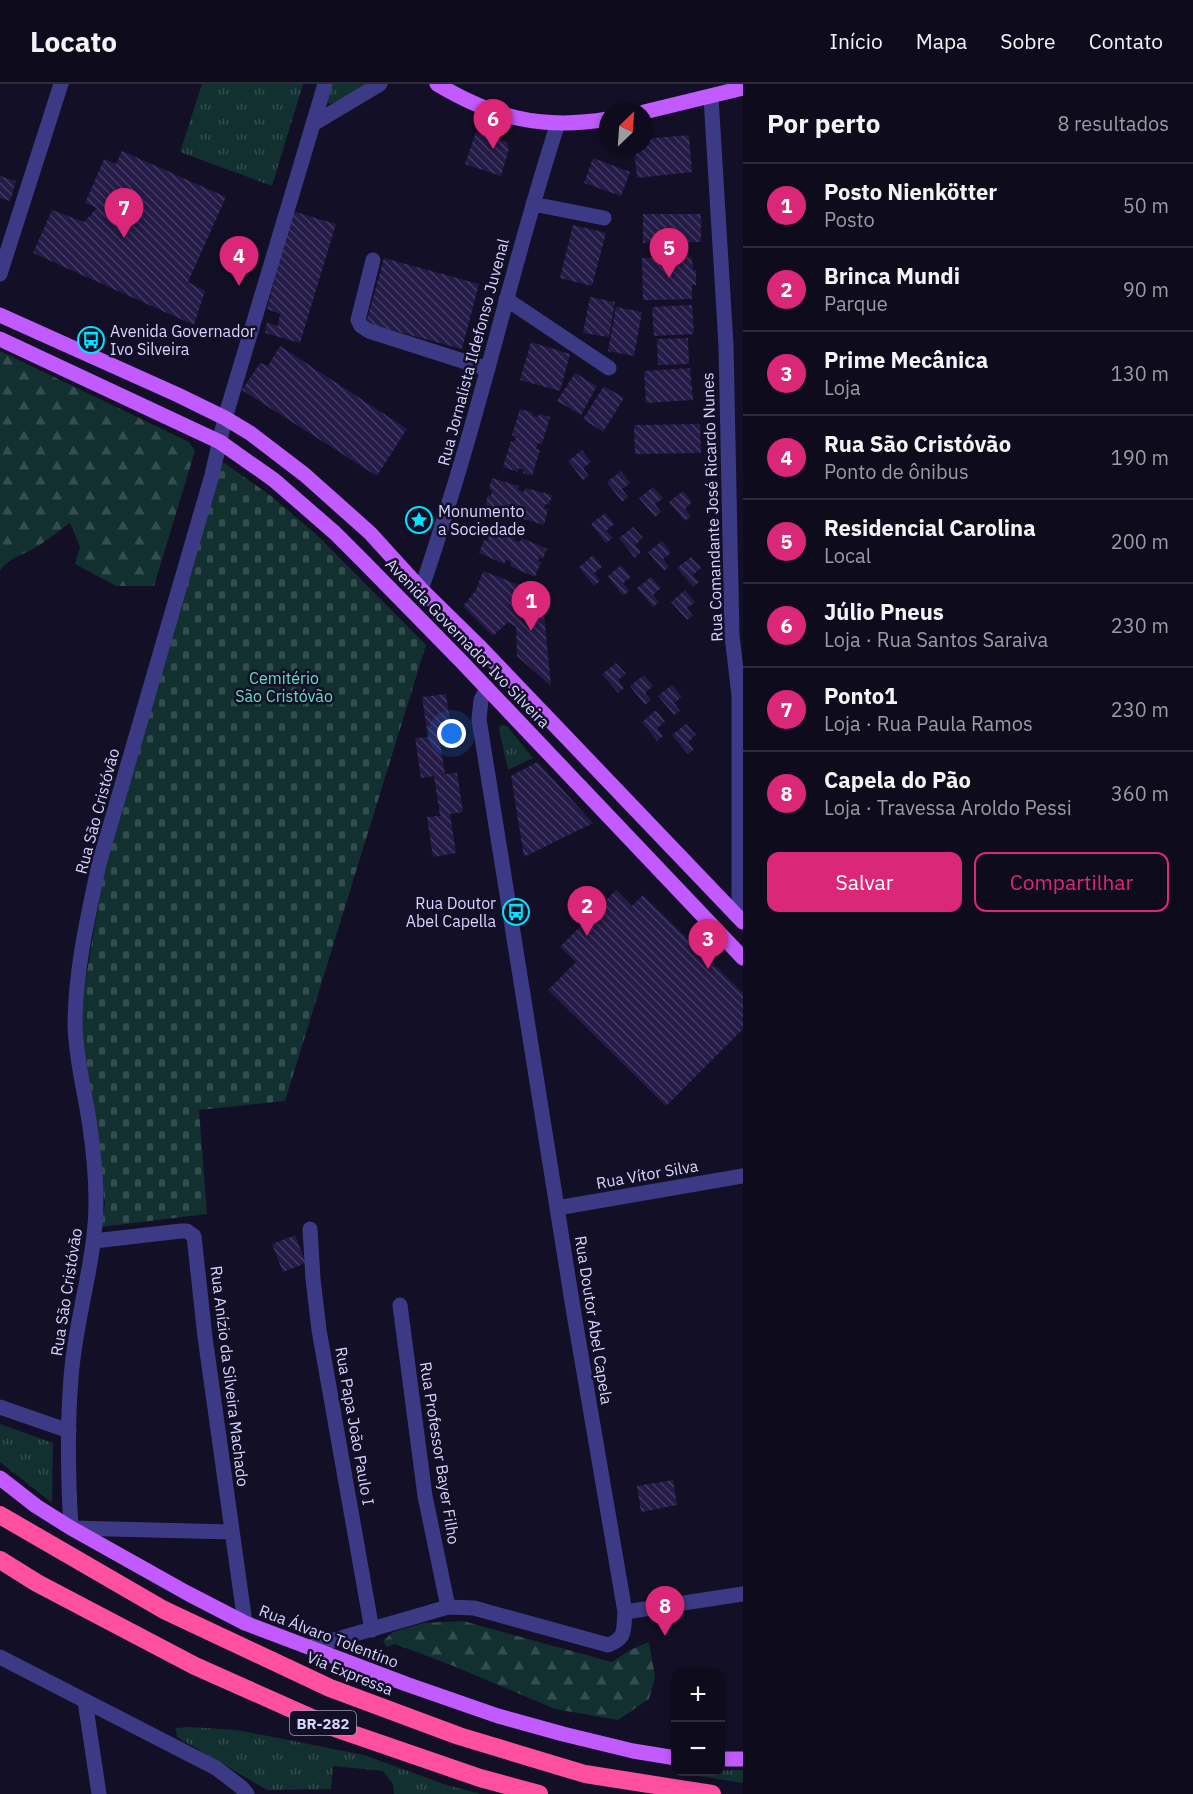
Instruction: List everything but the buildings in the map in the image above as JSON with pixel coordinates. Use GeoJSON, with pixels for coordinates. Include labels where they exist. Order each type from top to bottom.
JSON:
{"type":"FeatureCollection","features":[{"type":"Feature","properties":{"kind":"highway","name":"Via Expressa"},"geometry":{"type":"LineString","coordinates":[[0,1515],[164,1610],[330,1688],[459,1736],[585,1774],[712,1794]]}},
{"type":"Feature","properties":{"kind":"highway","name":"BR-282"},"geometry":{"type":"LineString","coordinates":[[0,1560],[37,1583],[195,1666],[332,1727],[480,1778],[539,1794]]}},
{"type":"Feature","properties":{"kind":"main road"},"geometry":{"type":"LineString","coordinates":[[437,84],[467,102],[513,118],[558,123],[599,121]]}},
{"type":"Feature","properties":{"kind":"main road"},"geometry":{"type":"LineString","coordinates":[[653,110],[743,88]]}},
{"type":"Feature","properties":{"kind":"main road","name":"Avenida Governador Ivo Silveira"},"geometry":{"type":"LineString","coordinates":[[0,315],[225,418],[278,454],[326,493],[370,533],[421,589],[504,672],[741,920]]}},
{"type":"Feature","properties":{"kind":"main road","name":"Avenida Governador Ivo Silveira"},"geometry":{"type":"LineString","coordinates":[[0,339],[220,442],[274,480],[335,533],[487,688],[743,958]]}},
{"type":"Feature","properties":{"kind":"main road"},"geometry":{"type":"LineString","coordinates":[[168,417],[175,415],[180,409],[181,402],[178,395]]}},
{"type":"Feature","properties":{"kind":"main road"},"geometry":{"type":"LineString","coordinates":[[487,688],[504,672]]}},
{"type":"Feature","properties":{"kind":"main road","name":"Rua Álvaro Tolentino"},"geometry":{"type":"LineString","coordinates":[[0,1478],[36,1506],[70,1528],[245,1623],[498,1716],[586,1740],[671,1757]]}},
{"type":"Feature","properties":{"kind":"main road"},"geometry":{"type":"LineString","coordinates":[[725,1759],[743,1759]]}},
{"type":"Feature","properties":{"kind":"street"},"geometry":{"type":"LineString","coordinates":[[0,274],[61,84]]}},
{"type":"Feature","properties":{"kind":"street","name":"Rua São Cristóvão"},"geometry":{"type":"LineString","coordinates":[[70,1528],[71,1378],[79,1317],[94,1241],[96,1200],[90,1124],[75,1025],[77,986],[87,924],[99,864],[213,475],[225,418],[325,84]]}},
{"type":"Feature","properties":{"kind":"street"},"geometry":{"type":"LineString","coordinates":[[314,124],[380,84]]}},
{"type":"Feature","properties":{"kind":"street","name":"Rua Comandante José Ricardo Nunes"},"geometry":{"type":"LineString","coordinates":[[711,96],[726,345],[741,695],[741,920]]}},
{"type":"Feature","properties":{"kind":"street","name":"Rua Jornalista Ildefonso Juvenal"},"geometry":{"type":"LineString","coordinates":[[421,589],[438,542],[558,123]]}},
{"type":"Feature","properties":{"kind":"street"},"geometry":{"type":"LineString","coordinates":[[533,204],[604,218]]}},
{"type":"Feature","properties":{"kind":"street"},"geometry":{"type":"LineString","coordinates":[[373,260],[358,320],[362,326],[369,331],[488,369]]}},
{"type":"Feature","properties":{"kind":"street"},"geometry":{"type":"LineString","coordinates":[[506,299],[609,368]]}},
{"type":"Feature","properties":{"kind":"street","name":"Rua Doutor Abel Capela"},"geometry":{"type":"LineString","coordinates":[[310,1647],[448,1607],[474,1608],[608,1645],[618,1641],[623,1634],[625,1612],[557,1208],[479,720],[481,700],[487,688]]}},
{"type":"Feature","properties":{"kind":"street","name":"Rua Vítor Silva"},"geometry":{"type":"LineString","coordinates":[[557,1208],[743,1176]]}},
{"type":"Feature","properties":{"kind":"street","name":"Rua Papa João Paulo I"},"geometry":{"type":"LineString","coordinates":[[310,1229],[313,1279],[320,1330],[372,1630]]}},
{"type":"Feature","properties":{"kind":"street","name":"Rua Anízio da Silveira Machado"},"geometry":{"type":"LineString","coordinates":[[94,1241],[181,1231],[187,1231],[194,1236],[205,1337],[245,1623]]}},
{"type":"Feature","properties":{"kind":"street","name":"Rua Professor Bayer Filho"},"geometry":{"type":"LineString","coordinates":[[399,1305],[425,1496],[448,1607]]}},
{"type":"Feature","properties":{"kind":"street"},"geometry":{"type":"LineString","coordinates":[[0,1407],[69,1431]]}},
{"type":"Feature","properties":{"kind":"street"},"geometry":{"type":"LineString","coordinates":[[70,1528],[232,1532]]}},
{"type":"Feature","properties":{"kind":"street"},"geometry":{"type":"LineString","coordinates":[[625,1612],[743,1594]]}},
{"type":"Feature","properties":{"kind":"street"},"geometry":{"type":"LineString","coordinates":[[0,1657],[216,1768],[247,1794]]}},
{"type":"Feature","properties":{"kind":"street"},"geometry":{"type":"LineString","coordinates":[[85,1701],[99,1794]]}},
{"type":"Feature","properties":{"kind":"green space"},"geometry":{"type":"Polygon","coordinates":[[[202,84],[303,84],[272,186],[180,152],[202,84]]]}},
{"type":"Feature","properties":{"kind":"green space"},"geometry":{"type":"Polygon","coordinates":[[[330,84],[370,84],[331,104],[324,102],[330,84]]]}},
{"type":"Feature","properties":{"kind":"green space"},"geometry":{"type":"Polygon","coordinates":[[[0,351],[189,442],[195,451],[154,586],[116,586],[75,564],[80,547],[70,523],[39,545],[11,560],[0,571],[0,351]]]}},
{"type":"Feature","properties":{"kind":"green space","name":"Cemitério São Cristóvão"},"geometry":{"type":"Polygon","coordinates":[[[223,462],[271,496],[318,536],[426,645],[285,1101],[199,1110],[207,1214],[101,1227],[105,1204],[80,1044],[84,990],[107,852],[223,462]]]}},
{"type":"Feature","properties":{"kind":"green space"},"geometry":{"type":"Polygon","coordinates":[[[503,725],[507,726],[533,758],[508,770],[499,729],[503,725]]]}},
{"type":"Feature","properties":{"kind":"green space"},"geometry":{"type":"Polygon","coordinates":[[[0,1424],[53,1443],[52,1503],[0,1462],[0,1424]]]}},
{"type":"Feature","properties":{"kind":"green space"},"geometry":{"type":"Polygon","coordinates":[[[463,1621],[612,1662],[630,1650],[649,1642],[655,1677],[649,1699],[618,1720],[555,1709],[395,1644],[387,1647],[383,1641],[393,1632],[424,1623],[463,1621]]]}},
{"type":"Feature","properties":{"kind":"green space"},"geometry":{"type":"Polygon","coordinates":[[[176,1728],[237,1730],[364,1755],[447,1785],[481,1794],[394,1794],[393,1784],[383,1771],[333,1766],[331,1789],[267,1790],[177,1737],[176,1728]]]}},
{"type":"Feature","properties":{"kind":"green space"},"geometry":{"type":"Polygon","coordinates":[[[725,1770],[743,1770],[743,1783],[697,1776],[725,1776],[725,1770]]]}},
{"type":"Feature","properties":{"kind":"place","name":"Júlio Pneus"},"geometry":{"type":"Point","coordinates":[493,149]}},
{"type":"Feature","properties":{"kind":"place","name":"Ponto1"},"geometry":{"type":"Point","coordinates":[124,238]}},
{"type":"Feature","properties":{"kind":"place","name":"Residencial Carolina"},"geometry":{"type":"Point","coordinates":[669,278]}},
{"type":"Feature","properties":{"kind":"place","name":"Rua São Cristóvão"},"geometry":{"type":"Point","coordinates":[239,286]}},
{"type":"Feature","properties":{"kind":"place","name":"Avenida Governador Ivo Silveira"},"geometry":{"type":"Point","coordinates":[91,340]}},
{"type":"Feature","properties":{"kind":"place","name":"Monumento a Sociedade"},"geometry":{"type":"Point","coordinates":[419,520]}},
{"type":"Feature","properties":{"kind":"place","name":"Posto Nienkötter"},"geometry":{"type":"Point","coordinates":[531,631]}},
{"type":"Feature","properties":{"kind":"place","name":"Rua Doutor Abel Capella"},"geometry":{"type":"Point","coordinates":[516,912]}},
{"type":"Feature","properties":{"kind":"place","name":"Brinca Mundi"},"geometry":{"type":"Point","coordinates":[587,936]}},
{"type":"Feature","properties":{"kind":"place","name":"Prime Mecânica"},"geometry":{"type":"Point","coordinates":[708,969]}},
{"type":"Feature","properties":{"kind":"place","name":"Capela do Pão"},"geometry":{"type":"Point","coordinates":[665,1636]}}]}
